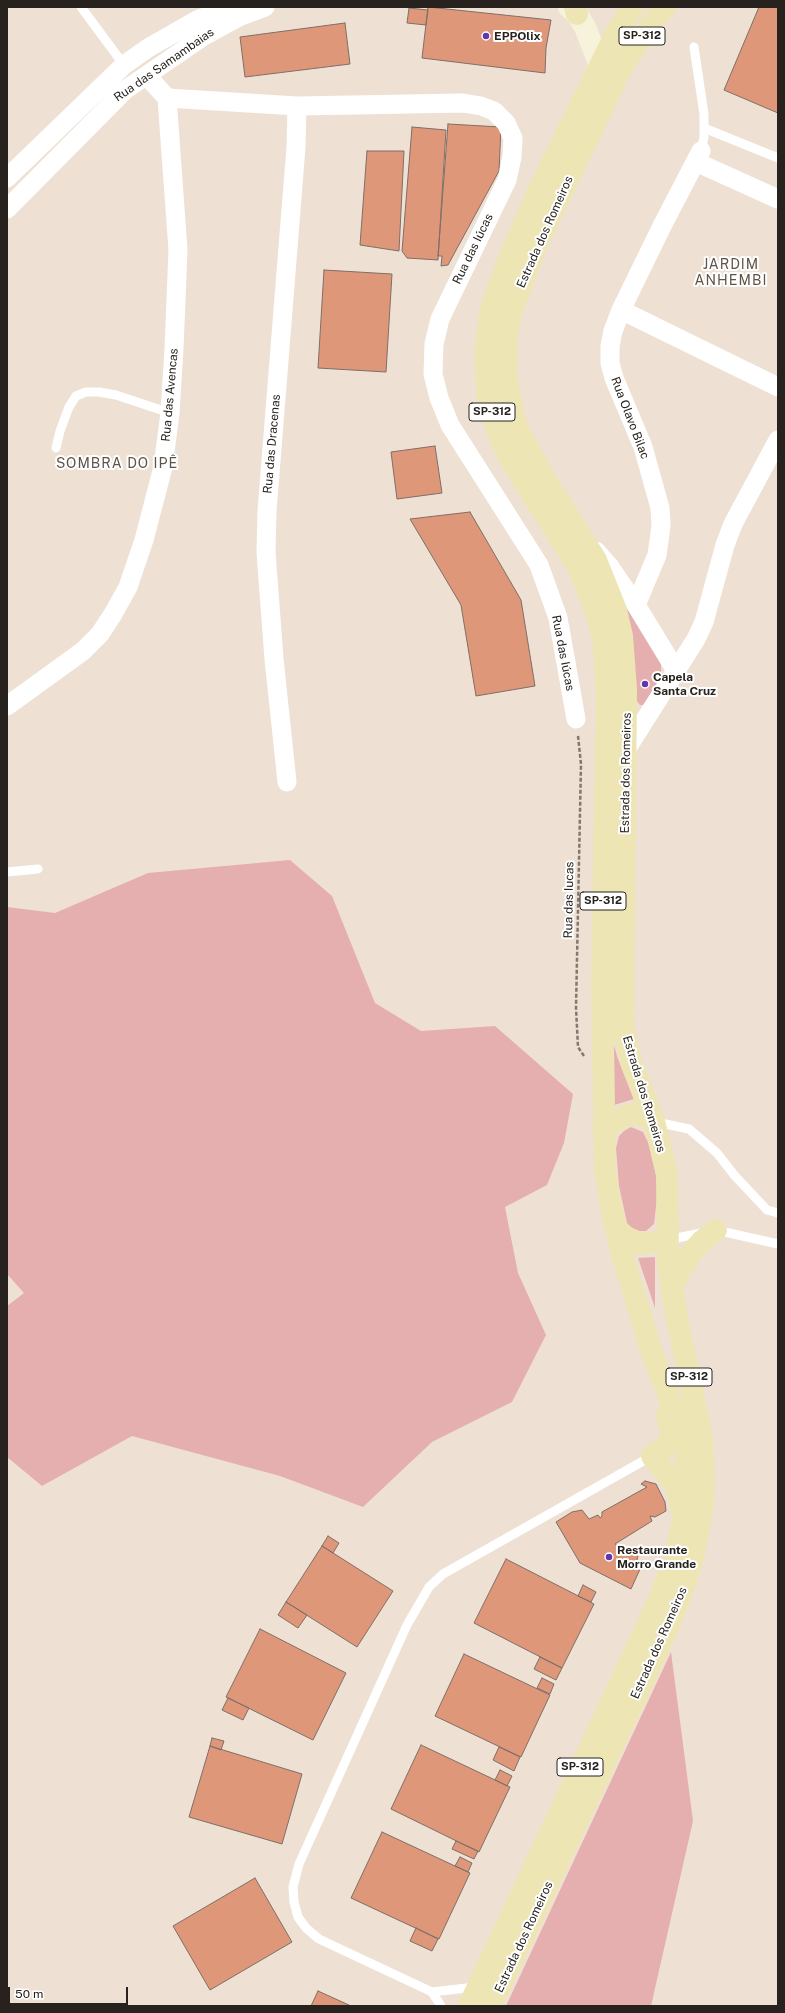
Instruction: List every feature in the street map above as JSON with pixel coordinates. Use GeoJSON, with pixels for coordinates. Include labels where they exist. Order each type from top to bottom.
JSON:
{"type":"FeatureCollection","features":[{"type":"Feature","properties":{"kind":"main road","name":"Estrada dos Romeiros"},"geometry":{"type":"LineString","coordinates":[[469,2006],[659,1600],[676,1553],[683,1525],[687,1480],[686,1455],[677,1417],[652,1353],[616,1229],[607,1186],[602,1072],[602,980],[607,689],[603,639],[598,615],[579,569],[511,461],[501,441],[488,398],[485,353],[491,308],[508,261],[541,185],[618,29],[633,7]]}},
{"type":"Feature","properties":{"kind":"main road"},"geometry":{"type":"LineString","coordinates":[[622,67],[650,7]]}},
{"type":"Feature","properties":{"kind":"main road","name":"Estrada dos Romeiros"},"geometry":{"type":"LineString","coordinates":[[491,2006],[667,1630],[686,1582],[694,1554],[703,1504],[703,1451],[699,1421],[672,1288],[667,1240],[667,1174],[654,1121],[631,1062],[623,1026],[626,676],[622,636],[616,610],[607,585],[583,538],[539,469],[520,433],[508,394],[505,353],[511,313],[526,268],[622,67],[650,25],[665,7]]}},
{"type":"Feature","properties":{"kind":"main road"},"geometry":{"type":"LineString","coordinates":[[604,1130],[621,1118],[631,1114],[641,1115],[654,1121]]}},
{"type":"Feature","properties":{"kind":"main road"},"geometry":{"type":"LineString","coordinates":[[616,1229],[626,1237],[641,1244],[667,1240]]}},
{"type":"Feature","properties":{"kind":"main road"},"geometry":{"type":"LineString","coordinates":[[672,1288],[691,1253],[702,1241],[716,1230]]}},
{"type":"Feature","properties":{"kind":"main road"},"geometry":{"type":"LineString","coordinates":[[652,1353],[671,1430],[667,1445],[652,1456],[676,1487],[679,1495],[683,1525]]}},
{"type":"Feature","properties":{"kind":"street","name":"Rua das Samambaias"},"geometry":{"type":"LineString","coordinates":[[7,178],[124,65],[148,48],[197,20],[232,7]]}},
{"type":"Feature","properties":{"kind":"street","name":"Rua das Samambaias"},"geometry":{"type":"LineString","coordinates":[[7,209],[125,90],[204,36],[241,16],[265,7]]}},
{"type":"Feature","properties":{"kind":"street"},"geometry":{"type":"LineString","coordinates":[[574,10],[585,27],[600,66]]}},
{"type":"Feature","properties":{"kind":"street"},"geometry":{"type":"LineString","coordinates":[[147,76],[167,98]]}},
{"type":"Feature","properties":{"kind":"street","name":"Rua das Iúcas"},"geometry":{"type":"LineString","coordinates":[[167,98],[297,106],[469,104],[494,111],[506,123],[513,138],[512,157],[507,180],[440,319],[434,344],[433,374],[439,398],[450,425],[538,565],[558,618],[576,719]]}},
{"type":"Feature","properties":{"kind":"street","name":"Rua das Avencas"},"geometry":{"type":"LineString","coordinates":[[7,706],[83,651],[100,634],[128,587],[144,540],[163,467],[170,413],[178,250],[167,98]]}},
{"type":"Feature","properties":{"kind":"street","name":"Rua das Dracenas"},"geometry":{"type":"LineString","coordinates":[[287,782],[274,660],[266,552],[267,511],[296,147],[297,106]]}},
{"type":"Feature","properties":{"kind":"street"},"geometry":{"type":"LineString","coordinates":[[81,107],[95,120]]}},
{"type":"Feature","properties":{"kind":"street"},"geometry":{"type":"LineString","coordinates":[[699,156],[778,199]]}},
{"type":"Feature","properties":{"kind":"street","name":"Rua Olavo Bilac"},"geometry":{"type":"LineString","coordinates":[[636,605],[657,555],[661,526],[657,496],[643,447],[614,378],[610,363],[613,331],[621,310],[662,226],[699,156]]}},
{"type":"Feature","properties":{"kind":"street"},"geometry":{"type":"LineString","coordinates":[[621,310],[778,387]]}},
{"type":"Feature","properties":{"kind":"street"},"geometry":{"type":"LineString","coordinates":[[626,750],[675,669],[696,639],[704,622],[725,545],[733,524],[778,440]]}},
{"type":"Feature","properties":{"kind":"street"},"geometry":{"type":"LineString","coordinates":[[583,538],[610,567],[636,605],[675,669]]}},
{"type":"Feature","properties":{"kind":"lane"},"geometry":{"type":"LineString","coordinates":[[81,7],[124,65]]}},
{"type":"Feature","properties":{"kind":"lane"},"geometry":{"type":"LineString","coordinates":[[694,47],[704,128],[699,156]]}},
{"type":"Feature","properties":{"kind":"lane"},"geometry":{"type":"LineString","coordinates":[[704,128],[778,158]]}},
{"type":"Feature","properties":{"kind":"lane"},"geometry":{"type":"LineString","coordinates":[[56,448],[60,431],[69,407],[76,396],[86,392],[99,392],[116,395],[170,413]]}},
{"type":"Feature","properties":{"kind":"lane"},"geometry":{"type":"LineString","coordinates":[[7,872],[38,869]]}},
{"type":"Feature","properties":{"kind":"lane"},"geometry":{"type":"LineString","coordinates":[[654,1121],[689,1129],[718,1153],[735,1176],[767,1210],[778,1212]]}},
{"type":"Feature","properties":{"kind":"lane"},"geometry":{"type":"LineString","coordinates":[[667,1240],[716,1230],[778,1244]]}},
{"type":"Feature","properties":{"kind":"lane"},"geometry":{"type":"LineString","coordinates":[[480,1982],[467,1988],[432,1992],[319,1939],[306,1928],[298,1917],[294,1902],[293,1887],[298,1864],[407,1625],[429,1587],[443,1574],[652,1456]]}},
{"type":"Feature","properties":{"kind":"lane"},"geometry":{"type":"LineString","coordinates":[[432,1992],[441,2006]]}},
{"type":"Feature","properties":{"kind":"path","name":"Rua das Iucas"},"geometry":{"type":"LineString","coordinates":[[576,719],[581,764],[576,1031],[578,1047],[588,1062],[602,1072]]}},
{"type":"Feature","properties":{"kind":"shaded area"},"geometry":{"type":"Polygon","coordinates":[[[625,607],[633,607],[659,657],[661,664],[661,680],[643,705],[640,705],[636,700],[625,607]]]}},
{"type":"Feature","properties":{"kind":"shaded area"},"geometry":{"type":"Polygon","coordinates":[[[290,860],[332,896],[375,1003],[421,1031],[495,1026],[573,1094],[564,1143],[547,1185],[505,1207],[518,1273],[546,1335],[512,1402],[432,1442],[363,1507],[280,1476],[132,1436],[42,1486],[7,1457],[7,1306],[24,1293],[7,1274],[7,907],[55,913],[148,873],[290,860]]]}},
{"type":"Feature","properties":{"kind":"shaded area"},"geometry":{"type":"Polygon","coordinates":[[[611,1035],[618,1059],[634,1099],[611,1106],[611,1035]]]}},
{"type":"Feature","properties":{"kind":"shaded area"},"geometry":{"type":"Polygon","coordinates":[[[631,1127],[643,1132],[649,1144],[656,1175],[658,1190],[654,1224],[646,1231],[633,1229],[627,1223],[619,1186],[616,1148],[619,1136],[631,1127]]]}},
{"type":"Feature","properties":{"kind":"shaded area"},"geometry":{"type":"Polygon","coordinates":[[[655,1257],[655,1308],[638,1258],[655,1257]]]}},
{"type":"Feature","properties":{"kind":"shaded area"},"geometry":{"type":"Polygon","coordinates":[[[671,1652],[693,1821],[651,2006],[506,2006],[671,1652]]]}},
{"type":"Feature","properties":{"kind":"building","name":"EPPOlix"},"geometry":{"type":"Polygon","coordinates":[[[428,7],[551,20],[546,48],[545,73],[422,58],[428,7]]]}},
{"type":"Feature","properties":{"kind":"building"},"geometry":{"type":"Polygon","coordinates":[[[759,7],[778,7],[778,113],[724,90],[759,7]]]}},
{"type":"Feature","properties":{"kind":"building"},"geometry":{"type":"Polygon","coordinates":[[[409,8],[428,10],[426,25],[407,23],[409,8]]]}},
{"type":"Feature","properties":{"kind":"building"},"geometry":{"type":"Polygon","coordinates":[[[345,23],[350,64],[245,77],[240,37],[345,23]]]}},
{"type":"Feature","properties":{"kind":"building"},"geometry":{"type":"Polygon","coordinates":[[[448,124],[501,127],[499,171],[448,265],[441,266],[442,256],[438,256],[448,124]]]}},
{"type":"Feature","properties":{"kind":"building"},"geometry":{"type":"Polygon","coordinates":[[[412,127],[446,130],[438,260],[407,258],[402,251],[412,127]]]}},
{"type":"Feature","properties":{"kind":"building"},"geometry":{"type":"Polygon","coordinates":[[[367,151],[404,151],[399,251],[360,245],[367,151]]]}},
{"type":"Feature","properties":{"kind":"building"},"geometry":{"type":"Polygon","coordinates":[[[324,270],[392,274],[386,372],[318,368],[324,270]]]}},
{"type":"Feature","properties":{"kind":"building"},"geometry":{"type":"Polygon","coordinates":[[[435,446],[442,493],[397,499],[391,452],[435,446]]]}},
{"type":"Feature","properties":{"kind":"building"},"geometry":{"type":"Polygon","coordinates":[[[470,512],[521,600],[535,686],[476,696],[461,605],[410,519],[470,512]]]}},
{"type":"Feature","properties":{"kind":"building"},"geometry":{"type":"Polygon","coordinates":[[[645,1481],[656,1484],[665,1502],[666,1511],[655,1517],[650,1516],[652,1521],[615,1544],[638,1556],[636,1564],[641,1567],[631,1589],[580,1563],[556,1522],[572,1512],[582,1510],[589,1519],[598,1515],[600,1518],[602,1516],[602,1512],[647,1487],[641,1484],[645,1481]]]}},
{"type":"Feature","properties":{"kind":"building"},"geometry":{"type":"Polygon","coordinates":[[[328,1536],[339,1543],[333,1553],[322,1546],[328,1536]]]}},
{"type":"Feature","properties":{"kind":"building"},"geometry":{"type":"Polygon","coordinates":[[[322,1546],[393,1591],[357,1647],[286,1602],[322,1546]]]}},
{"type":"Feature","properties":{"kind":"building"},"geometry":{"type":"Polygon","coordinates":[[[506,1559],[594,1604],[562,1668],[474,1623],[506,1559]]]}},
{"type":"Feature","properties":{"kind":"building"},"geometry":{"type":"Polygon","coordinates":[[[583,1585],[596,1592],[591,1602],[578,1596],[583,1585]]]}},
{"type":"Feature","properties":{"kind":"building"},"geometry":{"type":"Polygon","coordinates":[[[286,1602],[307,1615],[298,1628],[278,1615],[286,1602]]]}},
{"type":"Feature","properties":{"kind":"building"},"geometry":{"type":"Polygon","coordinates":[[[260,1629],[346,1673],[313,1740],[226,1697],[260,1629]]]}},
{"type":"Feature","properties":{"kind":"building"},"geometry":{"type":"Polygon","coordinates":[[[464,1654],[550,1695],[521,1757],[435,1716],[464,1654]]]}},
{"type":"Feature","properties":{"kind":"building"},"geometry":{"type":"Polygon","coordinates":[[[540,1657],[562,1668],[556,1680],[534,1669],[540,1657]]]}},
{"type":"Feature","properties":{"kind":"building"},"geometry":{"type":"Polygon","coordinates":[[[542,1678],[554,1684],[550,1694],[537,1688],[542,1678]]]}},
{"type":"Feature","properties":{"kind":"building"},"geometry":{"type":"Polygon","coordinates":[[[228,1698],[249,1708],[243,1720],[222,1710],[228,1698]]]}},
{"type":"Feature","properties":{"kind":"building"},"geometry":{"type":"Polygon","coordinates":[[[212,1738],[224,1741],[221,1750],[210,1746],[212,1738]]]}},
{"type":"Feature","properties":{"kind":"building"},"geometry":{"type":"Polygon","coordinates":[[[421,1745],[510,1787],[479,1852],[391,1809],[421,1745]]]}},
{"type":"Feature","properties":{"kind":"building"},"geometry":{"type":"Polygon","coordinates":[[[210,1746],[302,1774],[282,1844],[189,1817],[210,1746]]]}},
{"type":"Feature","properties":{"kind":"building"},"geometry":{"type":"Polygon","coordinates":[[[499,1747],[520,1757],[514,1771],[493,1760],[499,1747]]]}},
{"type":"Feature","properties":{"kind":"building"},"geometry":{"type":"Polygon","coordinates":[[[500,1770],[512,1776],[507,1786],[495,1780],[500,1770]]]}},
{"type":"Feature","properties":{"kind":"building"},"geometry":{"type":"Polygon","coordinates":[[[382,1832],[470,1873],[439,1939],[351,1898],[382,1832]]]}},
{"type":"Feature","properties":{"kind":"building"},"geometry":{"type":"Polygon","coordinates":[[[456,1841],[478,1851],[474,1859],[452,1849],[456,1841]]]}},
{"type":"Feature","properties":{"kind":"building"},"geometry":{"type":"Polygon","coordinates":[[[460,1857],[472,1863],[468,1872],[455,1866],[460,1857]]]}},
{"type":"Feature","properties":{"kind":"building"},"geometry":{"type":"Polygon","coordinates":[[[255,1878],[292,1942],[210,1990],[173,1926],[255,1878]]]}},
{"type":"Feature","properties":{"kind":"building"},"geometry":{"type":"Polygon","coordinates":[[[416,1928],[438,1939],[432,1951],[410,1941],[416,1928]]]}},
{"type":"Feature","properties":{"kind":"building"},"geometry":{"type":"Polygon","coordinates":[[[318,1991],[351,2006],[311,2006],[318,1991]]]}},
{"type":"Feature","properties":{"kind":"place","name":"EPPOlix"},"geometry":{"type":"Point","coordinates":[486,36]}},
{"type":"Feature","properties":{"kind":"place","name":"Capela Santa Cruz"},"geometry":{"type":"Point","coordinates":[645,684]}},
{"type":"Feature","properties":{"kind":"place","name":"Restaurante Morro Grande"},"geometry":{"type":"Point","coordinates":[609,1557]}},
{"type":"Feature","properties":{"kind":"district","name":"JARDIM ANHEMBI"},"geometry":{"type":"Point","coordinates":[731,274]}},
{"type":"Feature","properties":{"kind":"district","name":"SOMBRA DO IPÊ"},"geometry":{"type":"Point","coordinates":[117,464]}}]}
